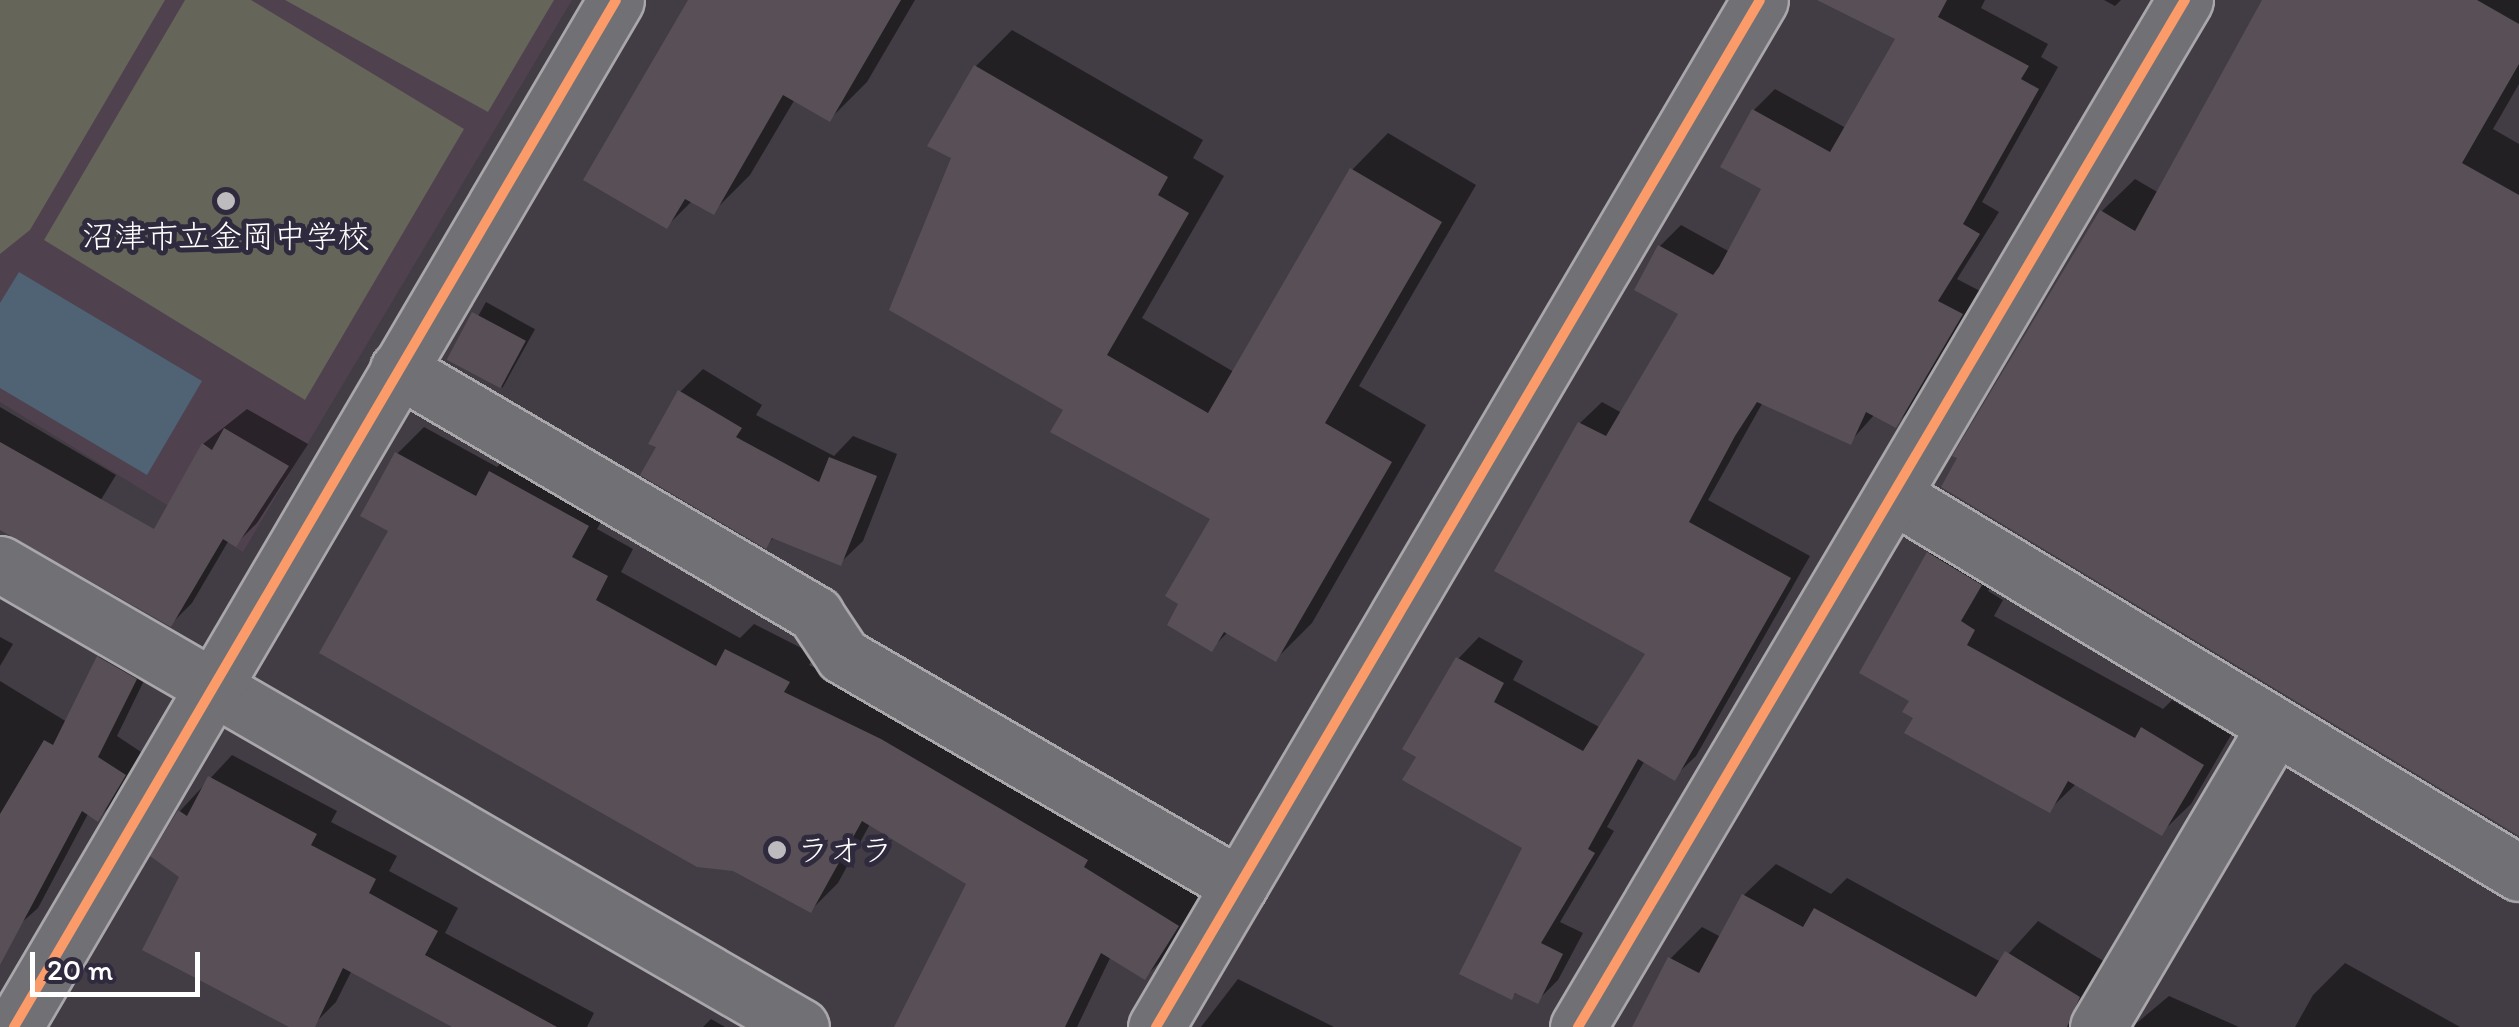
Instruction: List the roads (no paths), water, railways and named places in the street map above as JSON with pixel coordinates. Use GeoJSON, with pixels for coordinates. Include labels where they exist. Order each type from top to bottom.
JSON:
{"type":"FeatureCollection","features":[{"type":"Feature","properties":{"kind":"street"},"geometry":{"type":"LineString","coordinates":[[14,1027],[616,0]]}},
{"type":"Feature","properties":{"kind":"street"},"geometry":{"type":"LineString","coordinates":[[1156,1027],[1760,0]]}},
{"type":"Feature","properties":{"kind":"street"},"geometry":{"type":"LineString","coordinates":[[1578,1027],[2185,0]]}},
{"type":"Feature","properties":{"kind":"street"},"geometry":{"type":"LineString","coordinates":[[398,369],[814,614],[843,656],[1238,886]]}},
{"type":"Feature","properties":{"kind":"street"},"geometry":{"type":"LineString","coordinates":[[1892,495],[2519,873]]}},
{"type":"Feature","properties":{"kind":"street"},"geometry":{"type":"LineString","coordinates":[[0,564],[801,1027]]}},
{"type":"Feature","properties":{"kind":"street"},"geometry":{"type":"LineString","coordinates":[[2098,1027],[2275,726]]}},
{"type":"Feature","properties":{"kind":"water"},"geometry":{"type":"Polygon","coordinates":[[[19,272],[202,381],[147,475],[0,388],[0,303],[19,272]]]}},
{"type":"Feature","properties":{"kind":"place","name":"沼津市立金岡中学校"},"geometry":{"type":"Point","coordinates":[226,201]}},
{"type":"Feature","properties":{"kind":"place","name":"ラオラ"},"geometry":{"type":"Point","coordinates":[777,850]}}]}
